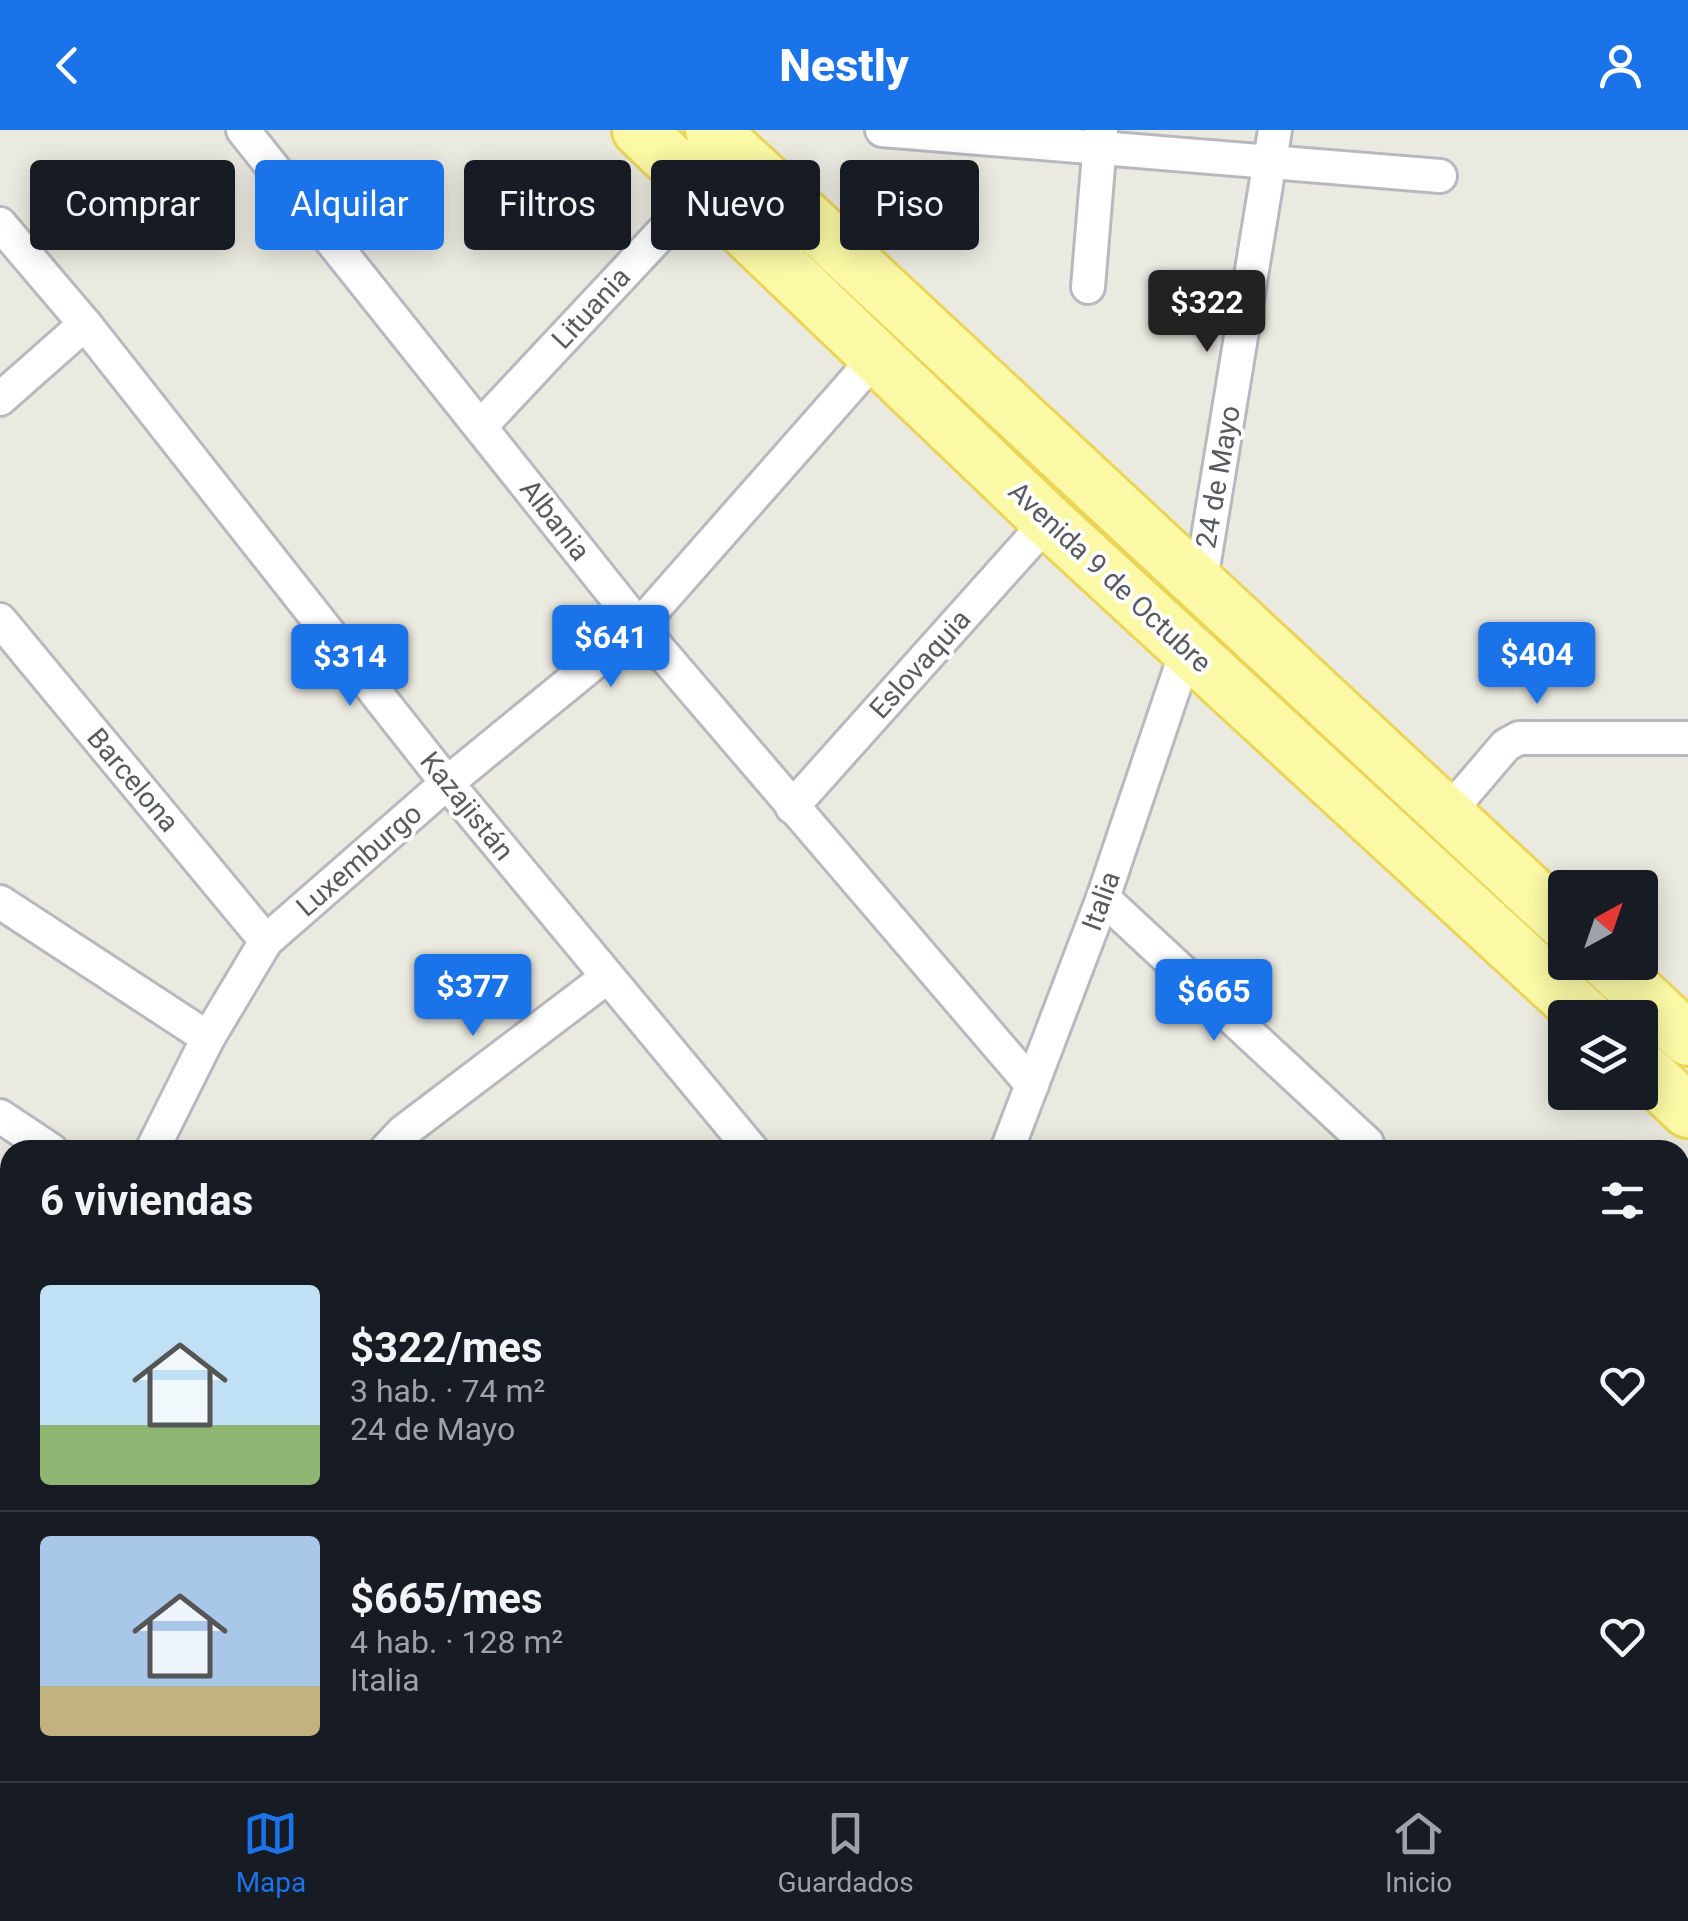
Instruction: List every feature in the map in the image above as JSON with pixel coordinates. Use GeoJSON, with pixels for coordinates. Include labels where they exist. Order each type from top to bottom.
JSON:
{"type":"FeatureCollection","features":[{"type":"Feature","properties":{"kind":"main road","name":"Avenida 9 de Octubre"},"geometry":{"type":"LineString","coordinates":[[639,130],[670,160]]}},
{"type":"Feature","properties":{"kind":"main road","name":"Avenida 9 de Octubre"},"geometry":{"type":"LineString","coordinates":[[712,130],[1548,908]]}},
{"type":"Feature","properties":{"kind":"main road","name":"Avenida 9 de Octubre"},"geometry":{"type":"LineString","coordinates":[[764,250],[1048,521],[1568,1000]]}},
{"type":"Feature","properties":{"kind":"main road"},"geometry":{"type":"LineString","coordinates":[[1625,980],[1688,1040]]}},
{"type":"Feature","properties":{"kind":"main road"},"geometry":{"type":"LineString","coordinates":[[1658,1082],[1688,1110]]}},
{"type":"Feature","properties":{"kind":"street","name":"Albania"},"geometry":{"type":"LineString","coordinates":[[243,130],[639,626],[1032,1086]]}},
{"type":"Feature","properties":{"kind":"street"},"geometry":{"type":"LineString","coordinates":[[886,130],[1274,144],[1440,176]]}},
{"type":"Feature","properties":{"kind":"street"},"geometry":{"type":"LineString","coordinates":[[1088,287],[1101,138]]}},
{"type":"Feature","properties":{"kind":"street","name":"24 de Mayo"},"geometry":{"type":"LineString","coordinates":[[1200,586],[1274,144]]}},
{"type":"Feature","properties":{"kind":"street","name":"Kazajistán"},"geometry":{"type":"LineString","coordinates":[[0,224],[85,324],[606,978],[744,1140]]}},
{"type":"Feature","properties":{"kind":"street","name":"Lituania"},"geometry":{"type":"LineString","coordinates":[[480,426],[651,243]]}},
{"type":"Feature","properties":{"kind":"street"},"geometry":{"type":"LineString","coordinates":[[0,398],[85,324]]}},
{"type":"Feature","properties":{"kind":"street","name":"Luxemburgo"},"geometry":{"type":"LineString","coordinates":[[157,1140],[208,1038],[266,941],[448,783],[639,626],[876,357]]}},
{"type":"Feature","properties":{"kind":"street","name":"Eslovaquia"},"geometry":{"type":"LineString","coordinates":[[792,807],[1048,521]]}},
{"type":"Feature","properties":{"kind":"street","name":"Barcelona"},"geometry":{"type":"LineString","coordinates":[[0,620],[266,941]]}},
{"type":"Feature","properties":{"kind":"street","name":"Italia"},"geometry":{"type":"LineString","coordinates":[[1011,1140],[1103,898],[1187,649]]}},
{"type":"Feature","properties":{"kind":"street"},"geometry":{"type":"LineString","coordinates":[[1447,814],[1506,746],[1519,738],[1688,738]]}},
{"type":"Feature","properties":{"kind":"street"},"geometry":{"type":"LineString","coordinates":[[1103,898],[1364,1140]]}},
{"type":"Feature","properties":{"kind":"street"},"geometry":{"type":"LineString","coordinates":[[0,902],[208,1038]]}},
{"type":"Feature","properties":{"kind":"street"},"geometry":{"type":"LineString","coordinates":[[395,1140],[606,978]]}},
{"type":"Feature","properties":{"kind":"street"},"geometry":{"type":"LineString","coordinates":[[0,1116],[36,1140]]}}]}
